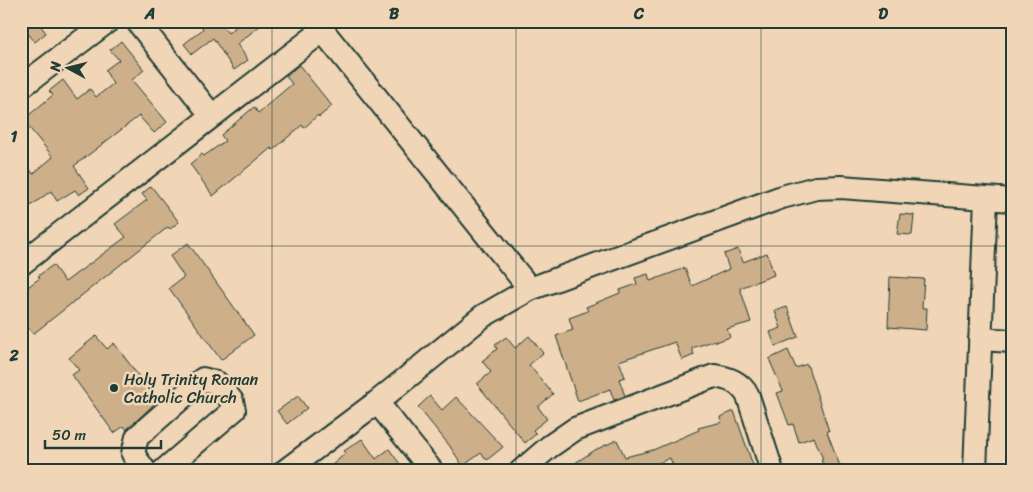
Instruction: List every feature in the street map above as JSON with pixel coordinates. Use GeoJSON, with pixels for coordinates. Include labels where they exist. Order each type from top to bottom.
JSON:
{"type":"FeatureCollection","features":[{"type":"Feature","properties":{"kind":"street"},"geometry":{"type":"LineString","coordinates":[[21,87],[108,21]]}},
{"type":"Feature","properties":{"kind":"street"},"geometry":{"type":"LineString","coordinates":[[137,21],[212,116]]}},
{"type":"Feature","properties":{"kind":"street"},"geometry":{"type":"LineString","coordinates":[[21,264],[212,116],[319,26],[530,289]]}},
{"type":"Feature","properties":{"kind":"street"},"geometry":{"type":"LineString","coordinates":[[285,471],[377,402],[483,316],[530,289],[782,197],[816,188],[842,187],[1012,200]]}},
{"type":"Feature","properties":{"kind":"street"},"geometry":{"type":"LineString","coordinates":[[974,471],[986,198]]}},
{"type":"Feature","properties":{"kind":"street"},"geometry":{"type":"LineString","coordinates":[[980,339],[1012,341]]}},
{"type":"Feature","properties":{"kind":"street"},"geometry":{"type":"LineString","coordinates":[[521,471],[549,447],[575,429],[714,376],[736,382],[748,396],[772,471]]}},
{"type":"Feature","properties":{"kind":"street"},"geometry":{"type":"LineString","coordinates":[[145,471],[133,454],[137,436],[203,379],[217,383],[232,401],[234,410],[163,471]]}},
{"type":"Feature","properties":{"kind":"street"},"geometry":{"type":"LineString","coordinates":[[377,402],[432,471]]}},
{"type":"Feature","properties":{"kind":"building"},"geometry":{"type":"Polygon","coordinates":[[[21,21],[37,21],[46,33],[35,42],[21,25],[21,21]]]}},
{"type":"Feature","properties":{"kind":"building"},"geometry":{"type":"Polygon","coordinates":[[[198,21],[218,21],[228,33],[243,21],[266,21],[237,44],[248,60],[234,70],[213,38],[192,54],[184,44],[203,29],[198,21]]]}},
{"type":"Feature","properties":{"kind":"building"},"geometry":{"type":"Polygon","coordinates":[[[121,41],[144,70],[132,80],[167,122],[154,133],[139,116],[74,166],[89,188],[79,195],[75,190],[57,201],[51,191],[21,213],[21,155],[33,174],[53,157],[23,120],[53,95],[49,91],[63,80],[77,99],[90,89],[96,97],[113,84],[105,70],[119,60],[110,50],[121,41]]]}},
{"type":"Feature","properties":{"kind":"building"},"geometry":{"type":"Polygon","coordinates":[[[299,65],[332,106],[319,117],[318,115],[304,128],[302,125],[273,150],[271,148],[213,196],[190,164],[202,154],[204,156],[225,141],[221,135],[254,107],[258,113],[292,84],[286,76],[299,65]]]}},
{"type":"Feature","properties":{"kind":"building"},"geometry":{"type":"Polygon","coordinates":[[[151,186],[179,222],[170,229],[168,227],[33,334],[21,318],[21,292],[40,278],[38,276],[53,265],[65,282],[126,237],[115,224],[147,200],[142,194],[151,186]]]}},
{"type":"Feature","properties":{"kind":"building"},"geometry":{"type":"Polygon","coordinates":[[[900,214],[914,215],[912,235],[897,234],[900,214]]]}},
{"type":"Feature","properties":{"kind":"building"},"geometry":{"type":"Polygon","coordinates":[[[188,243],[254,335],[221,360],[169,288],[184,277],[170,256],[188,243]]]}},
{"type":"Feature","properties":{"kind":"building"},"geometry":{"type":"Polygon","coordinates":[[[738,249],[743,262],[767,253],[774,275],[740,288],[751,322],[727,329],[730,337],[692,348],[694,355],[682,360],[675,342],[619,361],[625,377],[619,379],[625,396],[614,400],[610,389],[578,401],[556,336],[573,330],[569,318],[588,311],[586,307],[620,293],[620,290],[637,284],[635,278],[648,274],[650,281],[685,268],[692,286],[729,269],[724,254],[738,249]]]}},
{"type":"Feature","properties":{"kind":"building"},"geometry":{"type":"Polygon","coordinates":[[[890,277],[924,279],[922,308],[927,308],[926,330],[888,327],[890,277]]]}},
{"type":"Feature","properties":{"kind":"building"},"geometry":{"type":"Polygon","coordinates":[[[787,307],[798,337],[775,346],[770,332],[781,328],[775,311],[787,307]]]}},
{"type":"Feature","properties":{"kind":"building","name":"Holy Trinity Roman Catholic Church"},"geometry":{"type":"Polygon","coordinates":[[[96,336],[107,349],[114,343],[157,401],[127,430],[124,426],[114,433],[72,375],[79,370],[69,358],[96,336]]]}},
{"type":"Feature","properties":{"kind":"building"},"geometry":{"type":"Polygon","coordinates":[[[529,336],[543,353],[529,365],[553,394],[538,407],[547,419],[533,430],[536,434],[525,443],[477,384],[491,372],[482,361],[497,349],[495,345],[506,337],[515,348],[529,336]]]}},
{"type":"Feature","properties":{"kind":"building"},"geometry":{"type":"Polygon","coordinates":[[[788,350],[796,368],[807,364],[829,431],[827,432],[840,466],[825,471],[821,459],[823,459],[814,437],[799,442],[793,424],[789,425],[777,393],[783,391],[769,359],[788,350]]]}},
{"type":"Feature","properties":{"kind":"building"},"geometry":{"type":"Polygon","coordinates":[[[298,396],[307,408],[287,424],[277,411],[298,396]]]}},
{"type":"Feature","properties":{"kind":"building"},"geometry":{"type":"Polygon","coordinates":[[[430,396],[442,410],[456,397],[503,447],[487,460],[481,453],[463,466],[449,445],[418,407],[430,396]]]}},
{"type":"Feature","properties":{"kind":"building"},"geometry":{"type":"Polygon","coordinates":[[[734,411],[755,471],[675,471],[670,458],[641,471],[563,471],[595,450],[617,440],[625,457],[653,450],[699,430],[698,428],[722,422],[720,417],[734,411]]]}},
{"type":"Feature","properties":{"kind":"building"},"geometry":{"type":"Polygon","coordinates":[[[362,439],[376,459],[389,449],[405,471],[325,471],[346,453],[344,451],[362,439]]]}},
{"type":"Feature","properties":{"kind":"place","name":"Holy Trinity Roman Catholic Church"},"geometry":{"type":"Point","coordinates":[114,388]}}]}
